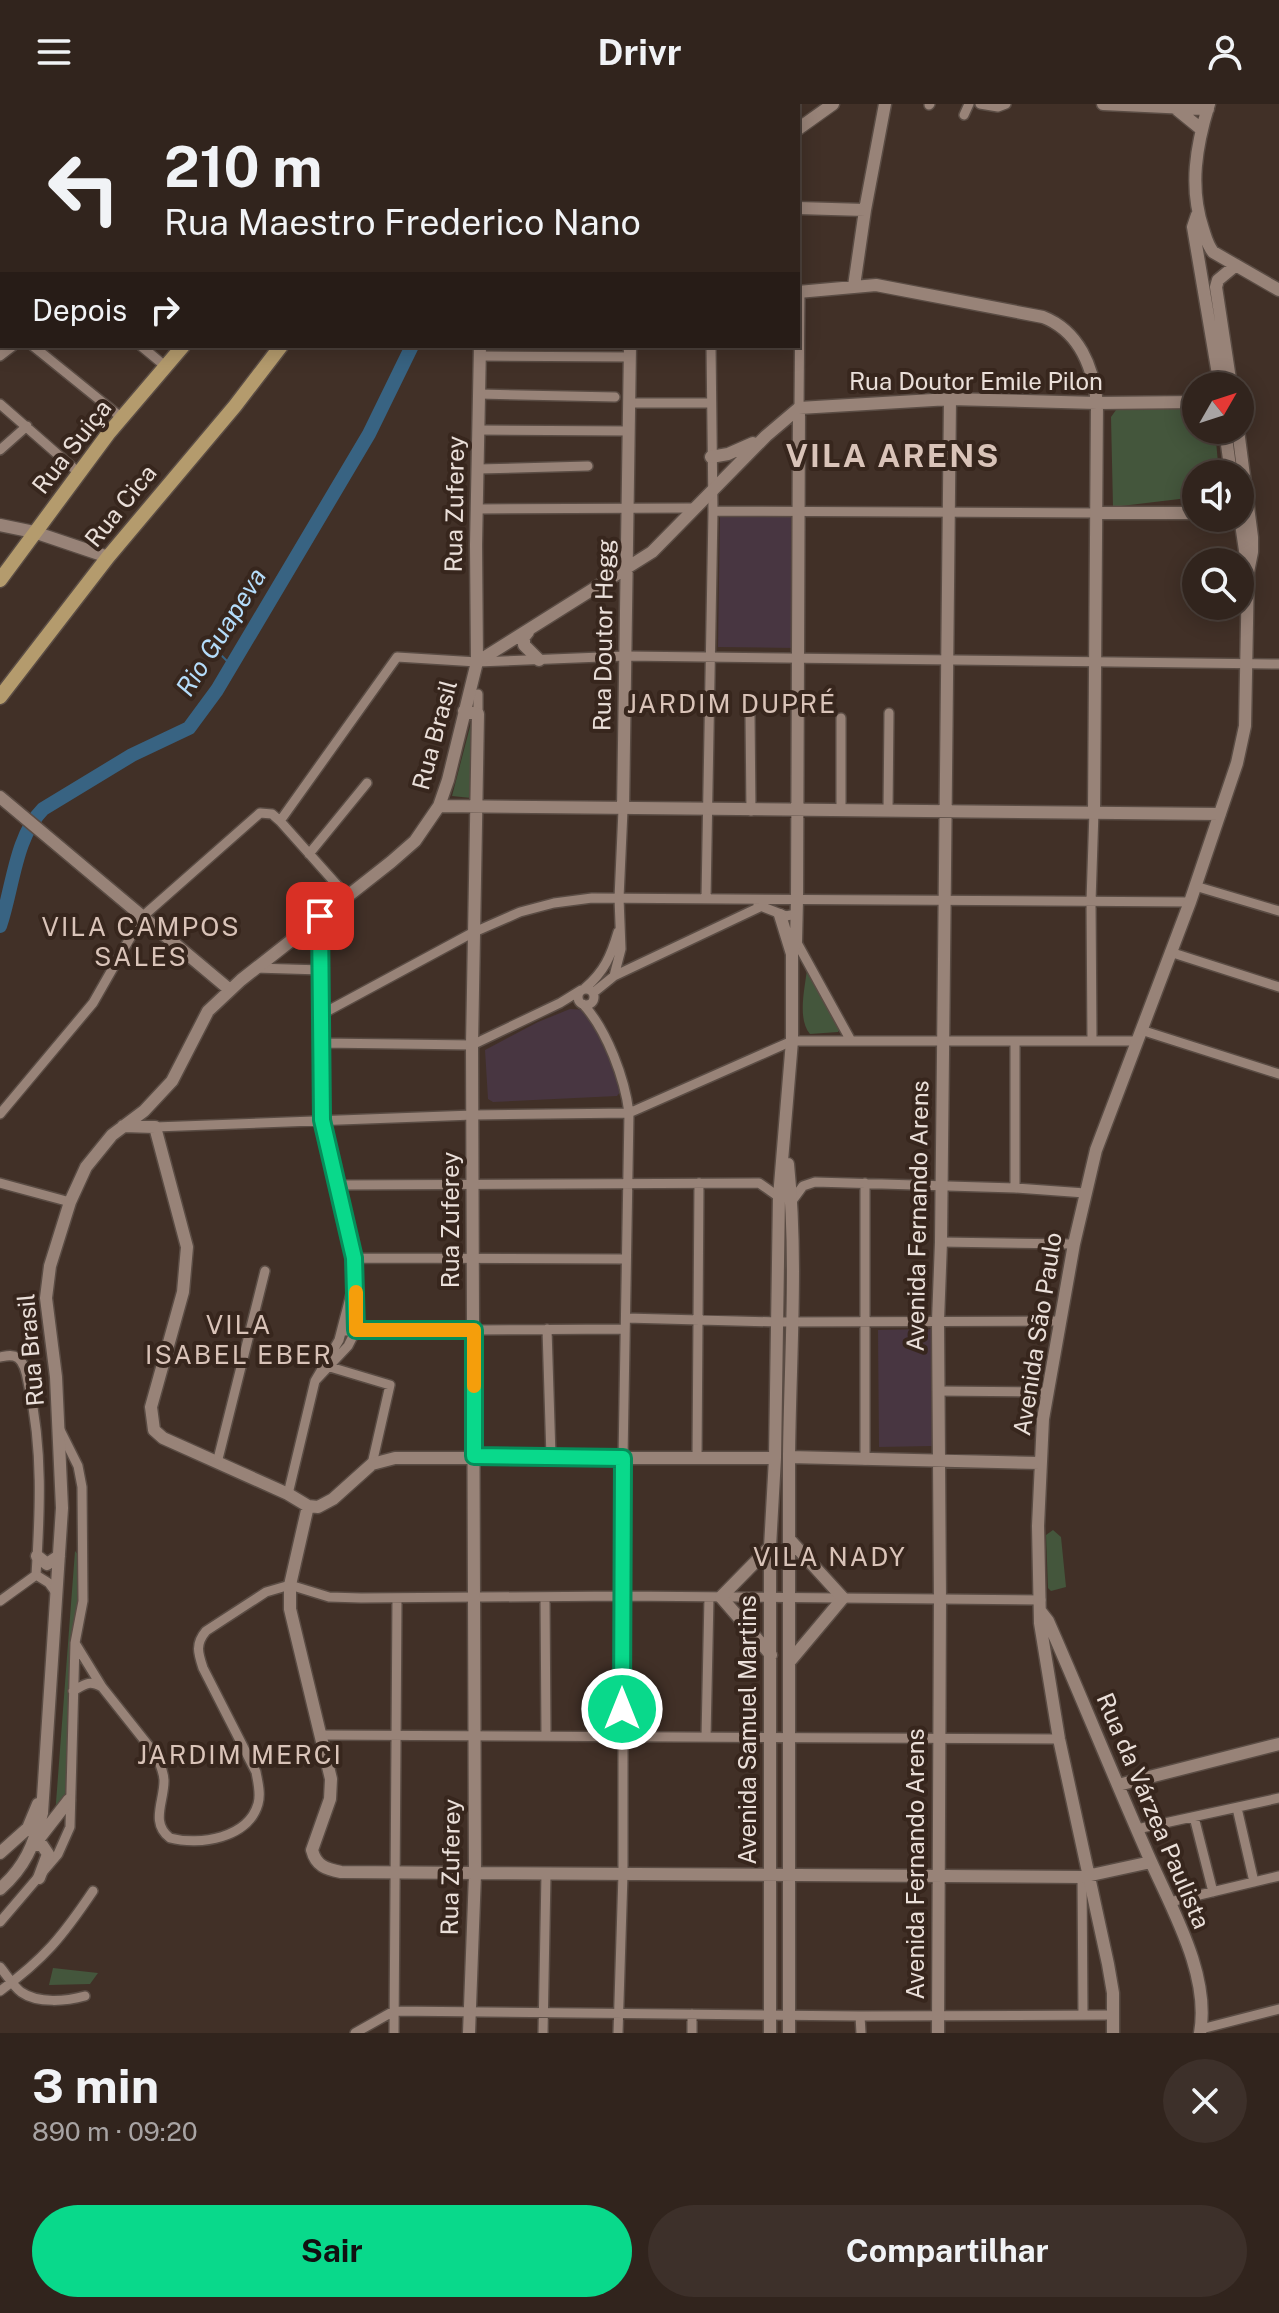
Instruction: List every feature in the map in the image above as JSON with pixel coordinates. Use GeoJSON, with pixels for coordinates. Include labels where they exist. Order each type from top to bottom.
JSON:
{"type":"FeatureCollection","features":[{"type":"Feature","properties":{"kind":"main road"},"geometry":{"type":"LineString","coordinates":[[800,128],[833,104]]}},
{"type":"Feature","properties":{"kind":"main road"},"geometry":{"type":"LineString","coordinates":[[854,286],[885,104]]}},
{"type":"Feature","properties":{"kind":"main road"},"geometry":{"type":"LineString","coordinates":[[1103,104],[1209,106],[1201,129],[1196,162],[1197,215],[1206,243],[1213,252],[1279,289]]}},
{"type":"Feature","properties":{"kind":"main road"},"geometry":{"type":"LineString","coordinates":[[1174,107],[1201,129]]}},
{"type":"Feature","properties":{"kind":"main road"},"geometry":{"type":"LineString","coordinates":[[800,208],[865,210]]}},
{"type":"Feature","properties":{"kind":"main road"},"geometry":{"type":"LineString","coordinates":[[1197,215],[1193,227],[1218,372]]}},
{"type":"Feature","properties":{"kind":"main road"},"geometry":{"type":"LineString","coordinates":[[1229,372],[1216,287],[1218,280],[1236,265]]}},
{"type":"Feature","properties":{"kind":"main road"},"geometry":{"type":"LineString","coordinates":[[800,292],[854,286],[894,287],[1055,322],[1077,343],[1095,380],[1097,403],[1094,811]]}},
{"type":"Feature","properties":{"kind":"main road","name":"Rua Suiça"},"geometry":{"type":"LineString","coordinates":[[0,580],[79,473],[181,348]]}},
{"type":"Feature","properties":{"kind":"main road","name":"Rua Cica"},"geometry":{"type":"LineString","coordinates":[[0,697],[108,557],[235,406],[279,348]]}},
{"type":"Feature","properties":{"kind":"main road","name":"Rua Zuferey"},"geometry":{"type":"LineString","coordinates":[[477,662],[480,351]]}},
{"type":"Feature","properties":{"kind":"main road","name":"Rua Doutor Hegg"},"geometry":{"type":"LineString","coordinates":[[623,810],[630,352]]}},
{"type":"Feature","properties":{"kind":"main road","name":"Rua Doutor Emile Pilon"},"geometry":{"type":"LineString","coordinates":[[799,408],[950,399],[1182,402]]}},
{"type":"Feature","properties":{"kind":"main road","name":"Avenida Fernando Arens"},"geometry":{"type":"LineString","coordinates":[[938,2033],[938,1321],[950,399]]}},
{"type":"Feature","properties":{"kind":"main road"},"geometry":{"type":"LineString","coordinates":[[711,457],[741,450],[766,436],[799,408]]}},
{"type":"Feature","properties":{"kind":"main road","name":"Avenida Samuel Martins"},"geometry":{"type":"LineString","coordinates":[[770,2033],[770,1547],[777,1322],[792,1041],[792,954],[796,941],[801,510],[799,408]]}},
{"type":"Feature","properties":{"kind":"main road","name":"Rua Brasil"},"geometry":{"type":"LineString","coordinates":[[34,1845],[42,1813],[62,1508],[60,1430],[46,1298],[50,1266],[70,1202],[86,1167],[102,1146],[144,1111],[172,1081],[208,1011],[255,968],[415,841],[439,806],[477,662],[652,552],[766,436]]}},
{"type":"Feature","properties":{"kind":"main road"},"geometry":{"type":"LineString","coordinates":[[1239,444],[1252,548]]}},
{"type":"Feature","properties":{"kind":"main road"},"geometry":{"type":"LineString","coordinates":[[1098,513],[1182,513]]}},
{"type":"Feature","properties":{"kind":"main road"},"geometry":{"type":"LineString","coordinates":[[0,525],[34,532],[108,557]]}},
{"type":"Feature","properties":{"kind":"main road","name":"Avenida São Paulo"},"geometry":{"type":"LineString","coordinates":[[1113,2033],[1113,1993],[1108,1964],[1086,1876],[1040,1623],[1040,1463],[1047,1392],[1074,1244],[1096,1150],[1190,902],[1237,763],[1245,726],[1247,620]]}},
{"type":"Feature","properties":{"kind":"main road"},"geometry":{"type":"LineString","coordinates":[[530,629],[524,637],[524,645],[539,660]]}},
{"type":"Feature","properties":{"kind":"main road"},"geometry":{"type":"LineString","coordinates":[[464,711],[478,714]]}},
{"type":"Feature","properties":{"kind":"main road","name":"Rua Zuferey"},"geometry":{"type":"LineString","coordinates":[[469,2033],[475,1874],[472,933],[478,714]]}},
{"type":"Feature","properties":{"kind":"main road"},"geometry":{"type":"LineString","coordinates":[[0,797],[230,990]]}},
{"type":"Feature","properties":{"kind":"main road"},"geometry":{"type":"LineString","coordinates":[[439,806],[1220,814]]}},
{"type":"Feature","properties":{"kind":"main road"},"geometry":{"type":"LineString","coordinates":[[779,914],[792,954]]}},
{"type":"Feature","properties":{"kind":"main road"},"geometry":{"type":"LineString","coordinates":[[123,1126],[155,1127],[183,1227],[187,1256],[183,1292],[151,1407],[154,1430],[163,1438],[308,1506],[318,1507],[333,1499],[372,1464],[395,1458],[775,1458]]}},
{"type":"Feature","properties":{"kind":"main road","name":"Avenida Samuel Martins"},"geometry":{"type":"LineString","coordinates":[[785,1199],[793,1322],[789,1457],[789,2033]]}},
{"type":"Feature","properties":{"kind":"main road"},"geometry":{"type":"LineString","coordinates":[[789,1457],[1040,1463]]}},
{"type":"Feature","properties":{"kind":"main road"},"geometry":{"type":"LineString","coordinates":[[308,1506],[290,1585],[290,1609],[331,1779],[330,1799],[312,1850],[319,1865],[341,1872],[394,1873],[1086,1876],[1151,1862]]}},
{"type":"Feature","properties":{"kind":"main road"},"geometry":{"type":"LineString","coordinates":[[790,1540],[843,1598],[791,1660]]}},
{"type":"Feature","properties":{"kind":"main road"},"geometry":{"type":"LineString","coordinates":[[770,1547],[715,1597],[771,1655]]}},
{"type":"Feature","properties":{"kind":"main road"},"geometry":{"type":"LineString","coordinates":[[37,1556],[47,1564],[59,1556]]}},
{"type":"Feature","properties":{"kind":"main road","name":"Rua da Várzea Paulista"},"geometry":{"type":"LineString","coordinates":[[1041,1606],[1170,1902],[1198,1977],[1203,2007],[1200,2031]]}},
{"type":"Feature","properties":{"kind":"main road"},"geometry":{"type":"LineString","coordinates":[[1054,1698],[1080,1695]]}},
{"type":"Feature","properties":{"kind":"main road"},"geometry":{"type":"LineString","coordinates":[[1118,1785],[1279,1744]]}},
{"type":"Feature","properties":{"kind":"main road"},"geometry":{"type":"LineString","coordinates":[[0,1853],[28,1828],[41,1798]]}},
{"type":"Feature","properties":{"kind":"main road"},"geometry":{"type":"LineString","coordinates":[[0,1889],[25,1861],[69,1800]]}},
{"type":"Feature","properties":{"kind":"main road"},"geometry":{"type":"LineString","coordinates":[[14,1843],[13,1851],[25,1861]]}},
{"type":"Feature","properties":{"kind":"main road"},"geometry":{"type":"LineString","coordinates":[[34,1845],[42,1845],[48,1854],[39,1878]]}},
{"type":"Feature","properties":{"kind":"street"},"geometry":{"type":"LineString","coordinates":[[964,115],[969,104]]}},
{"type":"Feature","properties":{"kind":"street"},"geometry":{"type":"LineString","coordinates":[[980,104],[998,107],[1006,104]]}},
{"type":"Feature","properties":{"kind":"street"},"geometry":{"type":"LineString","coordinates":[[35,348],[122,418]]}},
{"type":"Feature","properties":{"kind":"street"},"geometry":{"type":"LineString","coordinates":[[143,348],[165,366]]}},
{"type":"Feature","properties":{"kind":"street"},"geometry":{"type":"LineString","coordinates":[[706,898],[713,511],[711,348]]}},
{"type":"Feature","properties":{"kind":"street"},"geometry":{"type":"LineString","coordinates":[[799,348],[799,408]]}},
{"type":"Feature","properties":{"kind":"street"},"geometry":{"type":"LineString","coordinates":[[480,351],[630,352]]}},
{"type":"Feature","properties":{"kind":"street"},"geometry":{"type":"LineString","coordinates":[[479,394],[615,397]]}},
{"type":"Feature","properties":{"kind":"street"},"geometry":{"type":"LineString","coordinates":[[629,403],[711,403]]}},
{"type":"Feature","properties":{"kind":"street"},"geometry":{"type":"LineString","coordinates":[[0,404],[79,473]]}},
{"type":"Feature","properties":{"kind":"street"},"geometry":{"type":"LineString","coordinates":[[0,450],[27,426]]}},
{"type":"Feature","properties":{"kind":"street"},"geometry":{"type":"LineString","coordinates":[[478,430],[629,431]]}},
{"type":"Feature","properties":{"kind":"street"},"geometry":{"type":"LineString","coordinates":[[478,469],[588,466]]}},
{"type":"Feature","properties":{"kind":"street"},"geometry":{"type":"LineString","coordinates":[[477,509],[694,508]]}},
{"type":"Feature","properties":{"kind":"street"},"geometry":{"type":"LineString","coordinates":[[713,511],[1098,513]]}},
{"type":"Feature","properties":{"kind":"street"},"geometry":{"type":"LineString","coordinates":[[280,821],[397,657],[477,662],[626,656],[1279,664]]}},
{"type":"Feature","properties":{"kind":"street","name":"Rua Zuferey"},"geometry":{"type":"LineString","coordinates":[[478,694],[478,714]]}},
{"type":"Feature","properties":{"kind":"street"},"geometry":{"type":"LineString","coordinates":[[888,811],[889,713]]}},
{"type":"Feature","properties":{"kind":"street"},"geometry":{"type":"LineString","coordinates":[[750,714],[751,811]]}},
{"type":"Feature","properties":{"kind":"street"},"geometry":{"type":"LineString","coordinates":[[841,718],[841,811]]}},
{"type":"Feature","properties":{"kind":"street"},"geometry":{"type":"LineString","coordinates":[[309,854],[367,783]]}},
{"type":"Feature","properties":{"kind":"street","name":"Rua Doutor Hegg"},"geometry":{"type":"LineString","coordinates":[[614,976],[621,949],[619,898],[623,810]]}},
{"type":"Feature","properties":{"kind":"street"},"geometry":{"type":"LineString","coordinates":[[1092,1040],[1094,811]]}},
{"type":"Feature","properties":{"kind":"street"},"geometry":{"type":"LineString","coordinates":[[0,1114],[93,1003],[142,917],[260,813],[272,814],[280,821],[346,895]]}},
{"type":"Feature","properties":{"kind":"street"},"geometry":{"type":"LineString","coordinates":[[1195,886],[1279,911]]}},
{"type":"Feature","properties":{"kind":"street"},"geometry":{"type":"LineString","coordinates":[[322,1014],[472,933],[520,912],[554,903],[592,898],[782,899],[796,907]]}},
{"type":"Feature","properties":{"kind":"street"},"geometry":{"type":"LineString","coordinates":[[779,914],[782,899]]}},
{"type":"Feature","properties":{"kind":"street"},"geometry":{"type":"LineString","coordinates":[[743,900],[779,914],[796,907],[944,900],[1190,902]]}},
{"type":"Feature","properties":{"kind":"street"},"geometry":{"type":"LineString","coordinates":[[322,1043],[472,1045],[762,906]]}},
{"type":"Feature","properties":{"kind":"street"},"geometry":{"type":"LineString","coordinates":[[315,1381],[348,1346],[356,1330],[354,1258],[322,1120],[320,916]]}},
{"type":"Feature","properties":{"kind":"street","name":"Rua Doutor Hegg"},"geometry":{"type":"LineString","coordinates":[[588,992],[613,952],[619,925]]}},
{"type":"Feature","properties":{"kind":"street"},"geometry":{"type":"LineString","coordinates":[[796,941],[850,1039]]}},
{"type":"Feature","properties":{"kind":"street"},"geometry":{"type":"LineString","coordinates":[[1170,952],[1279,987]]}},
{"type":"Feature","properties":{"kind":"street"},"geometry":{"type":"LineString","coordinates":[[255,968],[322,970]]}},
{"type":"Feature","properties":{"kind":"street"},"geometry":{"type":"LineString","coordinates":[[588,992],[578,995],[581,1004],[595,1018]]}},
{"type":"Feature","properties":{"kind":"street"},"geometry":{"type":"LineString","coordinates":[[588,992],[595,1018],[625,1085],[629,1113],[623,1458],[623,1874],[618,2033]]}},
{"type":"Feature","properties":{"kind":"street"},"geometry":{"type":"LineString","coordinates":[[560,1003],[581,1004]]}},
{"type":"Feature","properties":{"kind":"street"},"geometry":{"type":"LineString","coordinates":[[155,1127],[473,1115],[629,1113],[792,1041],[1015,1042],[1139,1036],[1279,1074]]}},
{"type":"Feature","properties":{"kind":"street"},"geometry":{"type":"LineString","coordinates":[[1015,1042],[1015,1188]]}},
{"type":"Feature","properties":{"kind":"street"},"geometry":{"type":"LineString","coordinates":[[337,1185],[759,1183],[785,1199],[803,1186],[815,1182],[1085,1193]]}},
{"type":"Feature","properties":{"kind":"street"},"geometry":{"type":"LineString","coordinates":[[0,1183],[70,1202]]}},
{"type":"Feature","properties":{"kind":"street"},"geometry":{"type":"LineString","coordinates":[[697,1459],[699,1183]]}},
{"type":"Feature","properties":{"kind":"street"},"geometry":{"type":"LineString","coordinates":[[865,1183],[865,1460]]}},
{"type":"Feature","properties":{"kind":"street"},"geometry":{"type":"LineString","coordinates":[[941,1242],[1074,1244]]}},
{"type":"Feature","properties":{"kind":"street"},"geometry":{"type":"LineString","coordinates":[[354,1258],[625,1259]]}},
{"type":"Feature","properties":{"kind":"street"},"geometry":{"type":"LineString","coordinates":[[217,1463],[265,1271]]}},
{"type":"Feature","properties":{"kind":"street"},"geometry":{"type":"LineString","coordinates":[[288,1494],[315,1381],[343,1331],[355,1275]]}},
{"type":"Feature","properties":{"kind":"street"},"geometry":{"type":"LineString","coordinates":[[343,1331],[547,1329],[698,1320],[1060,1321]]}},
{"type":"Feature","properties":{"kind":"street"},"geometry":{"type":"LineString","coordinates":[[547,1329],[551,1457]]}},
{"type":"Feature","properties":{"kind":"street"},"geometry":{"type":"LineString","coordinates":[[0,1357],[12,1355],[24,1366],[34,1411],[40,1465],[36,1575]]}},
{"type":"Feature","properties":{"kind":"street"},"geometry":{"type":"LineString","coordinates":[[330,1367],[390,1385],[372,1464]]}},
{"type":"Feature","properties":{"kind":"street"},"geometry":{"type":"LineString","coordinates":[[938,1391],[1047,1392]]}},
{"type":"Feature","properties":{"kind":"street"},"geometry":{"type":"LineString","coordinates":[[0,1922],[39,1878],[66,1841],[70,1827],[75,1643],[83,1601],[81,1508],[78,1466],[60,1430]]}},
{"type":"Feature","properties":{"kind":"street"},"geometry":{"type":"LineString","coordinates":[[62,1508],[81,1508]]}},
{"type":"Feature","properties":{"kind":"street"},"geometry":{"type":"LineString","coordinates":[[36,1575],[49,1583],[57,1594]]}},
{"type":"Feature","properties":{"kind":"street"},"geometry":{"type":"LineString","coordinates":[[0,1601],[36,1575]]}},
{"type":"Feature","properties":{"kind":"street"},"geometry":{"type":"LineString","coordinates":[[75,1643],[102,1687],[150,1746],[162,1769],[164,1783],[158,1817],[164,1833],[170,1838],[200,1841],[228,1835],[251,1818],[258,1804],[256,1772],[203,1668],[197,1652],[198,1640],[206,1631],[266,1592],[290,1585],[329,1597],[397,1599],[791,1597],[1041,1606]]}},
{"type":"Feature","properties":{"kind":"street"},"geometry":{"type":"LineString","coordinates":[[706,1737],[715,1597]]}},
{"type":"Feature","properties":{"kind":"street"},"geometry":{"type":"LineString","coordinates":[[545,1598],[546,1735]]}},
{"type":"Feature","properties":{"kind":"street"},"geometry":{"type":"LineString","coordinates":[[394,2033],[397,1599]]}},
{"type":"Feature","properties":{"kind":"street"},"geometry":{"type":"LineString","coordinates":[[73,1691],[93,1681],[102,1687]]}},
{"type":"Feature","properties":{"kind":"street"},"geometry":{"type":"LineString","coordinates":[[321,1735],[1059,1739]]}},
{"type":"Feature","properties":{"kind":"street"},"geometry":{"type":"LineString","coordinates":[[1137,1829],[1278,1799],[1279,1810]]}},
{"type":"Feature","properties":{"kind":"street"},"geometry":{"type":"LineString","coordinates":[[1237,1808],[1254,1882]]}},
{"type":"Feature","properties":{"kind":"street"},"geometry":{"type":"LineString","coordinates":[[1194,1817],[1213,1892]]}},
{"type":"Feature","properties":{"kind":"street"},"geometry":{"type":"LineString","coordinates":[[543,2033],[546,1874]]}},
{"type":"Feature","properties":{"kind":"street"},"geometry":{"type":"LineString","coordinates":[[1083,2014],[1086,1876]]}},
{"type":"Feature","properties":{"kind":"street"},"geometry":{"type":"LineString","coordinates":[[1170,1902],[1279,1876]]}},
{"type":"Feature","properties":{"kind":"street"},"geometry":{"type":"LineString","coordinates":[[0,1991],[44,1957],[93,1891]]}},
{"type":"Feature","properties":{"kind":"street"},"geometry":{"type":"LineString","coordinates":[[0,1967],[21,1992],[31,1996],[68,2001],[85,1996]]}},
{"type":"Feature","properties":{"kind":"street"},"geometry":{"type":"LineString","coordinates":[[1200,2031],[1279,2009]]}},
{"type":"Feature","properties":{"kind":"street"},"geometry":{"type":"LineString","coordinates":[[355,2033],[394,2011],[860,2016],[1113,2015]]}},
{"type":"Feature","properties":{"kind":"street"},"geometry":{"type":"LineString","coordinates":[[692,2014],[692,2033]]}},
{"type":"Feature","properties":{"kind":"street"},"geometry":{"type":"LineString","coordinates":[[860,2016],[861,2033]]}},
{"type":"Feature","properties":{"kind":"shaded area"},"geometry":{"type":"Polygon","coordinates":[[[720,514],[798,515],[795,648],[718,647],[720,514]]]}},
{"type":"Feature","properties":{"kind":"shaded area"},"geometry":{"type":"Polygon","coordinates":[[[570,1009],[588,1010],[625,1086],[617,1096],[493,1102],[488,1099],[485,1050],[570,1009]]]}},
{"type":"Feature","properties":{"kind":"shaded area"},"geometry":{"type":"Polygon","coordinates":[[[931,1329],[932,1446],[879,1447],[878,1330],[931,1329]]]}},
{"type":"Feature","properties":{"kind":"green space"},"geometry":{"type":"Polygon","coordinates":[[[1182,408],[1182,444],[1216,444],[1218,460],[1182,460],[1182,499],[1113,507],[1111,417],[1116,410],[1182,408]]]}},
{"type":"Feature","properties":{"kind":"green space"},"geometry":{"type":"Polygon","coordinates":[[[472,719],[477,720],[471,798],[452,796],[472,719]]]}},
{"type":"Feature","properties":{"kind":"green space"},"geometry":{"type":"Polygon","coordinates":[[[807,969],[840,1029],[838,1032],[810,1034],[806,1028],[803,1003],[807,969]]]}},
{"type":"Feature","properties":{"kind":"green space"},"geometry":{"type":"Polygon","coordinates":[[[1053,1530],[1061,1537],[1066,1587],[1051,1591],[1048,1588],[1046,1535],[1053,1530]]]}},
{"type":"Feature","properties":{"kind":"green space"},"geometry":{"type":"Polygon","coordinates":[[[75,1551],[81,1558],[66,1798],[55,1816],[75,1551]]]}},
{"type":"Feature","properties":{"kind":"green space"},"geometry":{"type":"Polygon","coordinates":[[[53,1968],[98,1973],[90,1984],[49,1985],[53,1968]]]}},
{"type":"Feature","properties":{"kind":"waterway","name":"Rio Guapeva"},"geometry":{"type":"LineString","coordinates":[[0,926],[26,834],[43,809],[132,755],[189,728],[217,690],[369,434],[411,348]]}},
{"type":"Feature","properties":{"kind":"waterway"},"geometry":{"type":"LineString","coordinates":[[222,656],[231,665]]}},
{"type":"Feature","properties":{"kind":"slow traffic"},"geometry":{"type":"LineString","coordinates":[[356,1292],[356,1330],[474,1330],[474,1386]]}},
{"type":"Feature","properties":{"kind":"district","name":"VILA ARENS"},"geometry":{"type":"Point","coordinates":[893,456]}},
{"type":"Feature","properties":{"kind":"district","name":"JARDIM DUPRÉ"},"geometry":{"type":"Point","coordinates":[732,704]}},
{"type":"Feature","properties":{"kind":"district","name":"VILA CAMPOS SALES"},"geometry":{"type":"Point","coordinates":[141,942]}},
{"type":"Feature","properties":{"kind":"district","name":"VILA ISABEL EBER"},"geometry":{"type":"Point","coordinates":[239,1340]}},
{"type":"Feature","properties":{"kind":"district","name":"VILA NADY"},"geometry":{"type":"Point","coordinates":[830,1557]}},
{"type":"Feature","properties":{"kind":"district","name":"JARDIM MERCI"},"geometry":{"type":"Point","coordinates":[240,1755]}},
{"type":"Feature","properties":{"kind":"route"},"geometry":{"type":"LineString","coordinates":[[320,916],[322,1120],[354,1258],[356,1330],[474,1330],[474,1456],[623,1458],[622,1709]]}}]}
